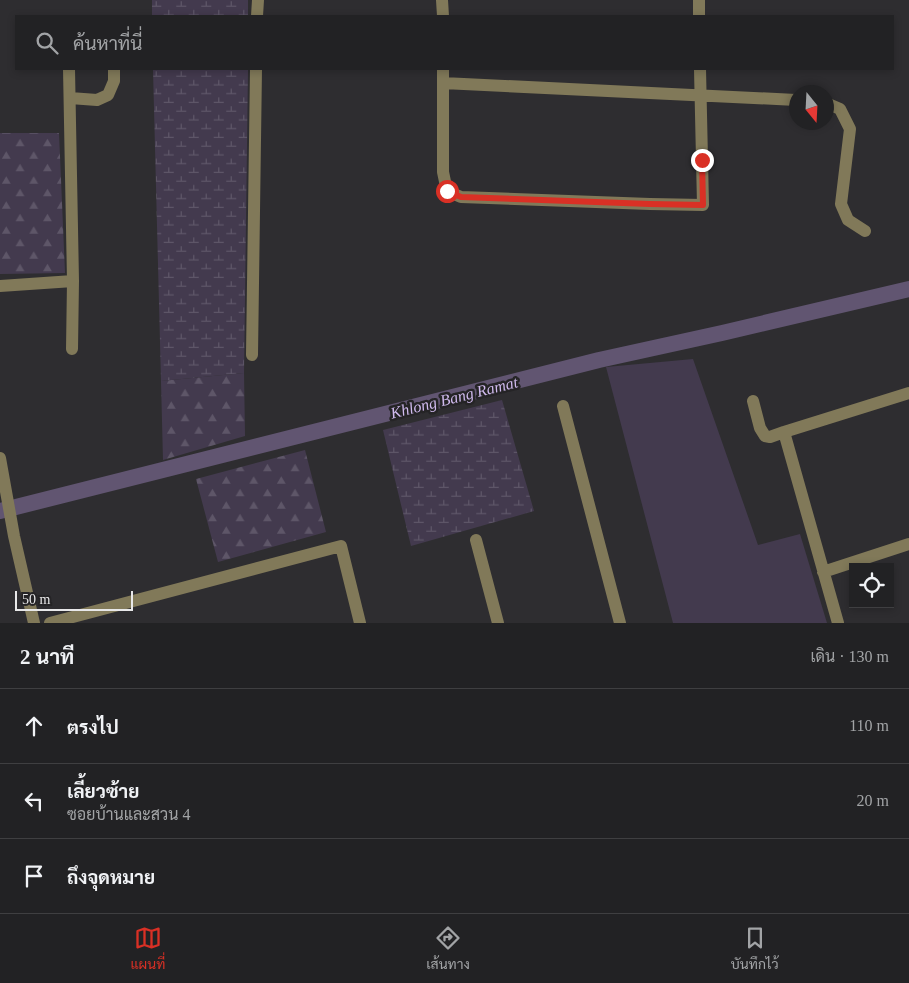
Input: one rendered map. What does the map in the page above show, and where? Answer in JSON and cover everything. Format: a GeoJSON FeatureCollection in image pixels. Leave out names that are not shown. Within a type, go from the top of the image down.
{"type":"FeatureCollection","features":[{"type":"Feature","properties":{"kind":"street"},"geometry":{"type":"LineString","coordinates":[[258,0],[258,15]]}},
{"type":"Feature","properties":{"kind":"street"},"geometry":{"type":"LineString","coordinates":[[442,0],[442,15]]}},
{"type":"Feature","properties":{"kind":"street"},"geometry":{"type":"LineString","coordinates":[[699,0],[699,15]]}},
{"type":"Feature","properties":{"kind":"street"},"geometry":{"type":"LineString","coordinates":[[69,70],[73,281],[72,350]]}},
{"type":"Feature","properties":{"kind":"street"},"geometry":{"type":"LineString","coordinates":[[70,98],[97,100],[108,96],[114,81],[114,70]]}},
{"type":"Feature","properties":{"kind":"street"},"geometry":{"type":"LineString","coordinates":[[252,355],[256,70]]}},
{"type":"Feature","properties":{"kind":"street"},"geometry":{"type":"LineString","coordinates":[[443,70],[443,172],[447,191],[461,197],[703,205],[700,70]]}},
{"type":"Feature","properties":{"kind":"street"},"geometry":{"type":"LineString","coordinates":[[443,83],[789,100]]}},
{"type":"Feature","properties":{"kind":"street"},"geometry":{"type":"LineString","coordinates":[[834,106],[840,109],[850,129],[841,204],[848,220],[865,231]]}},
{"type":"Feature","properties":{"kind":"street"},"geometry":{"type":"LineString","coordinates":[[0,286],[73,281]]}},
{"type":"Feature","properties":{"kind":"street"},"geometry":{"type":"LineString","coordinates":[[753,401],[760,428],[765,436],[770,437],[909,393]]}},
{"type":"Feature","properties":{"kind":"street"},"geometry":{"type":"LineString","coordinates":[[563,406],[620,623]]}},
{"type":"Feature","properties":{"kind":"street"},"geometry":{"type":"LineString","coordinates":[[784,432],[838,623]]}},
{"type":"Feature","properties":{"kind":"street"},"geometry":{"type":"LineString","coordinates":[[0,458],[14,536],[34,623]]}},
{"type":"Feature","properties":{"kind":"street"},"geometry":{"type":"LineString","coordinates":[[476,540],[498,623]]}},
{"type":"Feature","properties":{"kind":"street"},"geometry":{"type":"LineString","coordinates":[[823,572],[909,544]]}},
{"type":"Feature","properties":{"kind":"street"},"geometry":{"type":"LineString","coordinates":[[50,623],[341,546],[360,623]]}},
{"type":"Feature","properties":{"kind":"green space"},"geometry":{"type":"Polygon","coordinates":[[[152,0],[248,0],[248,15],[152,15],[152,0]]]}},
{"type":"Feature","properties":{"kind":"green space"},"geometry":{"type":"Polygon","coordinates":[[[153,70],[248,70],[244,373],[161,381],[153,70]]]}},
{"type":"Feature","properties":{"kind":"green space"},"geometry":{"type":"Polygon","coordinates":[[[0,133],[59,133],[65,273],[0,274],[0,133]]]}},
{"type":"Feature","properties":{"kind":"green space"},"geometry":{"type":"Polygon","coordinates":[[[693,359],[758,545],[800,534],[827,623],[673,623],[606,367],[693,359]]]}},
{"type":"Feature","properties":{"kind":"green space"},"geometry":{"type":"Polygon","coordinates":[[[244,373],[245,436],[163,460],[161,381],[244,373]]]}},
{"type":"Feature","properties":{"kind":"green space"},"geometry":{"type":"Polygon","coordinates":[[[502,400],[534,511],[411,546],[383,430],[502,400]]]}},
{"type":"Feature","properties":{"kind":"green space"},"geometry":{"type":"Polygon","coordinates":[[[305,450],[326,532],[218,562],[196,479],[305,450]]]}},
{"type":"Feature","properties":{"kind":"waterway","name":"Khlong Bang Ramat"},"geometry":{"type":"LineString","coordinates":[[0,511],[599,360],[909,289]]}},
{"type":"Feature","properties":{"kind":"route"},"geometry":{"type":"LineString","coordinates":[[447,191],[461,197],[703,205],[702,160]]}}]}
